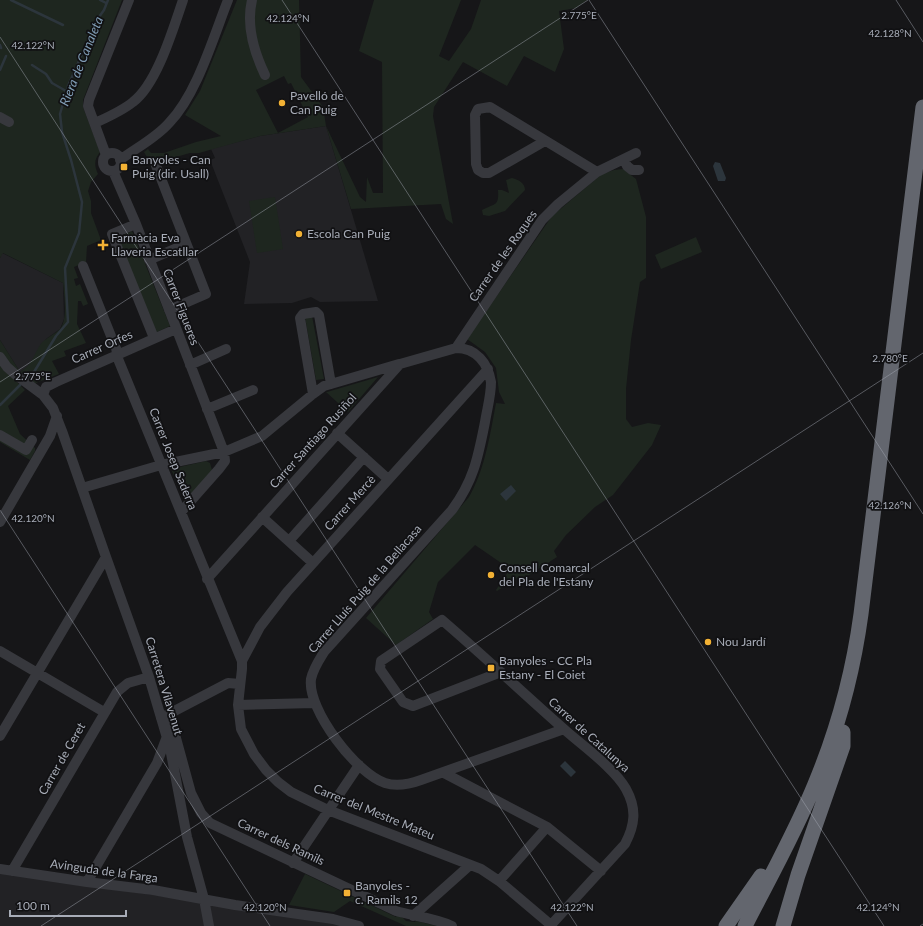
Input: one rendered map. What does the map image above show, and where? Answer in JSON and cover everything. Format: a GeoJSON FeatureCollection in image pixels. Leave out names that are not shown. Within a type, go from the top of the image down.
{"type":"FeatureCollection","features":[{"type":"Feature","properties":{"kind":"highway"},"geometry":{"type":"LineString","coordinates":[[754,926],[824,787],[840,730],[859,627],[923,107]]}},
{"type":"Feature","properties":{"kind":"highway"},"geometry":{"type":"LineString","coordinates":[[745,926],[806,806],[840,730],[855,692],[863,659],[923,178]]}},
{"type":"Feature","properties":{"kind":"highway"},"geometry":{"type":"LineString","coordinates":[[726,926],[755,885],[779,847],[811,780],[826,740],[840,730]]}},
{"type":"Feature","properties":{"kind":"highway"},"geometry":{"type":"LineString","coordinates":[[783,926],[798,875],[843,746],[840,730]]}},
{"type":"Feature","properties":{"kind":"street"},"geometry":{"type":"LineString","coordinates":[[129,0],[89,100],[88,106],[96,123],[106,155],[103,160],[103,166],[107,170],[113,171],[119,167],[120,160],[169,123],[186,101],[202,66],[228,0]]}},
{"type":"Feature","properties":{"kind":"street"},"geometry":{"type":"LineString","coordinates":[[96,123],[119,112],[134,101],[153,79],[183,0]]}},
{"type":"Feature","properties":{"kind":"street"},"geometry":{"type":"LineString","coordinates":[[252,0],[250,12],[252,35],[265,75]]}},
{"type":"Feature","properties":{"kind":"street"},"geometry":{"type":"LineString","coordinates":[[545,141],[489,173],[483,173],[478,170],[476,164],[475,114],[478,109],[490,107],[597,172]]}},
{"type":"Feature","properties":{"kind":"street","name":"Carrer de les Roques"},"geometry":{"type":"LineString","coordinates":[[456,348],[542,220],[558,204],[597,172],[636,153]]}},
{"type":"Feature","properties":{"kind":"street"},"geometry":{"type":"LineString","coordinates":[[106,155],[114,154],[120,160]]}},
{"type":"Feature","properties":{"kind":"street"},"geometry":{"type":"LineString","coordinates":[[624,159],[627,166],[632,170],[639,170]]}},
{"type":"Feature","properties":{"kind":"street"},"geometry":{"type":"LineString","coordinates":[[155,163],[206,294],[169,310]]}},
{"type":"Feature","properties":{"kind":"street","name":"Carrer Figueres"},"geometry":{"type":"LineString","coordinates":[[113,171],[136,224],[224,452]]}},
{"type":"Feature","properties":{"kind":"street"},"geometry":{"type":"LineString","coordinates":[[136,224],[112,234],[154,338]]}},
{"type":"Feature","properties":{"kind":"street"},"geometry":{"type":"LineString","coordinates":[[149,260],[186,244]]}},
{"type":"Feature","properties":{"kind":"street","name":"Carrer Josep Saderra"},"geometry":{"type":"LineString","coordinates":[[83,266],[117,351],[116,354],[161,466],[242,661]]}},
{"type":"Feature","properties":{"kind":"street"},"geometry":{"type":"LineString","coordinates":[[313,394],[300,318],[303,314],[316,312],[319,315],[331,384]]}},
{"type":"Feature","properties":{"kind":"street","name":"Carrer Orfes"},"geometry":{"type":"LineString","coordinates":[[43,395],[46,388],[56,382],[116,354],[176,329]]}},
{"type":"Feature","properties":{"kind":"street"},"geometry":{"type":"LineString","coordinates":[[82,488],[161,466],[224,452],[241,445],[262,436],[313,394],[323,387],[331,384],[456,348],[471,350],[478,356],[488,369]]}},
{"type":"Feature","properties":{"kind":"street"},"geometry":{"type":"LineString","coordinates":[[190,365],[226,349]]}},
{"type":"Feature","properties":{"kind":"street","name":"Carretera Vilavenut"},"geometry":{"type":"LineString","coordinates":[[0,357],[7,367],[16,375],[43,395],[57,416],[149,677],[166,739],[170,748],[187,837],[204,899],[209,926]]}},
{"type":"Feature","properties":{"kind":"street","name":"Carrer Santiago Rusiñol"},"geometry":{"type":"LineString","coordinates":[[207,579],[400,364]]}},
{"type":"Feature","properties":{"kind":"street","name":"Carrer Mercè"},"geometry":{"type":"LineString","coordinates":[[242,661],[260,627],[271,611],[488,369]]}},
{"type":"Feature","properties":{"kind":"street","name":"Carrer Lluís Puig de la Bellacasa"},"geometry":{"type":"LineString","coordinates":[[488,369],[491,388],[476,466],[466,489],[452,510],[324,652],[313,671],[311,680],[314,703],[326,726],[348,754],[359,765],[380,781],[396,785],[412,783],[444,773],[564,729]]}},
{"type":"Feature","properties":{"kind":"street"},"geometry":{"type":"LineString","coordinates":[[207,409],[253,390]]}},
{"type":"Feature","properties":{"kind":"street"},"geometry":{"type":"LineString","coordinates":[[0,522],[50,436],[57,416]]}},
{"type":"Feature","properties":{"kind":"street"},"geometry":{"type":"LineString","coordinates":[[337,433],[388,479]]}},
{"type":"Feature","properties":{"kind":"street"},"geometry":{"type":"LineString","coordinates":[[0,435],[26,450],[32,440]]}},
{"type":"Feature","properties":{"kind":"street"},"geometry":{"type":"LineString","coordinates":[[50,436],[58,435],[64,438]]}},
{"type":"Feature","properties":{"kind":"street"},"geometry":{"type":"LineString","coordinates":[[217,472],[227,463],[241,445]]}},
{"type":"Feature","properties":{"kind":"street"},"geometry":{"type":"LineString","coordinates":[[181,512],[225,461],[224,452]]}},
{"type":"Feature","properties":{"kind":"street"},"geometry":{"type":"LineString","coordinates":[[207,456],[217,472]]}},
{"type":"Feature","properties":{"kind":"street"},"geometry":{"type":"LineString","coordinates":[[289,541],[364,458]]}},
{"type":"Feature","properties":{"kind":"street"},"geometry":{"type":"LineString","coordinates":[[262,517],[313,563]]}},
{"type":"Feature","properties":{"kind":"street"},"geometry":{"type":"LineString","coordinates":[[0,736],[106,557]]}},
{"type":"Feature","properties":{"kind":"street","name":"Carrer de Catalunya"},"geometry":{"type":"LineString","coordinates":[[501,672],[413,706],[403,702],[380,669],[381,661],[442,620],[501,672],[564,729],[620,778],[632,801],[634,814],[631,833],[625,844],[551,925]]}},
{"type":"Feature","properties":{"kind":"street"},"geometry":{"type":"LineString","coordinates":[[0,651],[104,712]]}},
{"type":"Feature","properties":{"kind":"street","name":"Carrer del Mestre Mateu"},"geometry":{"type":"LineString","coordinates":[[242,661],[238,705],[241,729],[254,754],[266,770],[291,792],[328,810],[481,869],[499,881],[551,925]]}},
{"type":"Feature","properties":{"kind":"street","name":"Carrer de Ceret"},"geometry":{"type":"LineString","coordinates":[[12,871],[117,692],[121,687],[128,683],[149,677]]}},
{"type":"Feature","properties":{"kind":"street"},"geometry":{"type":"LineString","coordinates":[[161,718],[228,683],[240,684]]}},
{"type":"Feature","properties":{"kind":"street"},"geometry":{"type":"LineString","coordinates":[[238,705],[314,703]]}},
{"type":"Feature","properties":{"kind":"street","name":"Carrer dels Ramils"},"geometry":{"type":"LineString","coordinates":[[161,718],[173,727],[191,793],[201,813],[210,823],[396,910],[413,916],[437,920],[452,926]]}},
{"type":"Feature","properties":{"kind":"street"},"geometry":{"type":"LineString","coordinates":[[87,882],[157,763],[166,739]]}},
{"type":"Feature","properties":{"kind":"street"},"geometry":{"type":"LineString","coordinates":[[157,763],[164,761],[168,762],[174,768]]}},
{"type":"Feature","properties":{"kind":"street"},"geometry":{"type":"LineString","coordinates":[[293,863],[359,765]]}},
{"type":"Feature","properties":{"kind":"street"},"geometry":{"type":"LineString","coordinates":[[444,773],[547,827],[601,871]]}},
{"type":"Feature","properties":{"kind":"street"},"geometry":{"type":"LineString","coordinates":[[499,881],[547,827]]}},
{"type":"Feature","properties":{"kind":"street"},"geometry":{"type":"LineString","coordinates":[[413,916],[470,864]]}},
{"type":"Feature","properties":{"kind":"street","name":"Avinguda de la Farga"},"geometry":{"type":"LineString","coordinates":[[0,869],[152,890],[204,899]]}},
{"type":"Feature","properties":{"kind":"street"},"geometry":{"type":"LineString","coordinates":[[204,899],[333,919],[359,926]]}},
{"type":"Feature","properties":{"kind":"shaded area"},"geometry":{"type":"Polygon","coordinates":[[[0,0],[122,0],[83,100],[83,107],[100,152],[95,163],[98,174],[91,182],[88,191],[91,201],[91,213],[101,240],[87,246],[86,262],[74,267],[78,278],[74,279],[76,286],[80,284],[88,304],[83,306],[81,301],[78,301],[77,324],[86,343],[64,351],[66,356],[52,361],[59,374],[36,383],[15,380],[25,390],[8,406],[20,434],[35,448],[30,460],[0,442],[0,340],[20,372],[30,363],[40,345],[60,329],[64,319],[65,300],[63,283],[3,253],[0,258],[0,0]]]}},
{"type":"Feature","properties":{"kind":"shaded area"},"geometry":{"type":"Polygon","coordinates":[[[237,0],[299,0],[301,77],[323,107],[326,126],[260,136],[199,153],[190,153],[169,159],[149,161],[144,152],[148,149],[151,153],[164,153],[196,142],[221,136],[185,115],[200,91],[237,0]],[[284,76],[256,90],[278,133],[308,117],[291,83],[288,84],[284,76]]]}},
{"type":"Feature","properties":{"kind":"shaded area"},"geometry":{"type":"Polygon","coordinates":[[[374,0],[461,0],[439,56],[449,61],[471,29],[481,0],[587,0],[576,8],[559,11],[564,49],[555,72],[524,56],[507,86],[463,62],[434,107],[433,116],[453,224],[446,219],[441,204],[351,209],[326,126],[360,197],[366,202],[367,177],[373,193],[383,193],[382,62],[359,51],[374,0]]]}},
{"type":"Feature","properties":{"kind":"shaded area","name":"Escola Can Puig"},"geometry":{"type":"Polygon","coordinates":[[[326,126],[378,301],[320,302],[311,297],[292,303],[244,304],[250,262],[210,160],[215,158],[211,149],[260,136],[326,126]]]}},
{"type":"Feature","properties":{"kind":"shaded area"},"geometry":{"type":"Polygon","coordinates":[[[715,162],[720,163],[726,178],[725,181],[718,181],[713,166],[715,162]]]}},
{"type":"Feature","properties":{"kind":"shaded area"},"geometry":{"type":"Polygon","coordinates":[[[623,169],[636,179],[646,217],[646,278],[640,282],[631,340],[626,389],[626,419],[632,427],[648,423],[661,425],[652,445],[613,495],[595,507],[566,535],[554,551],[557,557],[523,579],[520,576],[497,591],[496,590],[510,569],[475,545],[438,582],[429,612],[433,619],[396,645],[366,618],[469,497],[475,486],[483,463],[496,403],[505,404],[499,392],[496,368],[485,352],[467,339],[552,216],[602,174],[623,169]]]}},
{"type":"Feature","properties":{"kind":"shaded area"},"geometry":{"type":"Polygon","coordinates":[[[512,178],[521,182],[524,185],[525,190],[505,211],[489,216],[483,215],[482,210],[497,202],[498,190],[509,193],[506,180],[512,178]]]}},
{"type":"Feature","properties":{"kind":"shaded area"},"geometry":{"type":"Polygon","coordinates":[[[275,197],[283,249],[257,253],[249,201],[275,197]]]}},
{"type":"Feature","properties":{"kind":"shaded area"},"geometry":{"type":"Polygon","coordinates":[[[132,231],[170,326],[155,333],[117,238],[132,231]]]}},
{"type":"Feature","properties":{"kind":"shaded area"},"geometry":{"type":"Polygon","coordinates":[[[696,237],[702,252],[661,269],[655,255],[696,237]]]}},
{"type":"Feature","properties":{"kind":"shaded area"},"geometry":{"type":"Polygon","coordinates":[[[2,253],[63,283],[64,319],[60,329],[46,339],[29,366],[20,372],[0,340],[0,258],[2,253]]]}},
{"type":"Feature","properties":{"kind":"shaded area"},"geometry":{"type":"Polygon","coordinates":[[[312,316],[324,379],[316,380],[305,317],[312,316]]]}},
{"type":"Feature","properties":{"kind":"shaded area"},"geometry":{"type":"Polygon","coordinates":[[[378,377],[348,412],[326,392],[327,392],[378,377]]]}},
{"type":"Feature","properties":{"kind":"shaded area"},"geometry":{"type":"Polygon","coordinates":[[[206,461],[210,463],[212,470],[185,502],[171,469],[206,461]]]}},
{"type":"Feature","properties":{"kind":"shaded area"},"geometry":{"type":"Polygon","coordinates":[[[511,485],[516,491],[506,501],[500,494],[511,485]]]}},
{"type":"Feature","properties":{"kind":"shaded area"},"geometry":{"type":"Polygon","coordinates":[[[565,761],[576,772],[571,777],[560,766],[565,761]]]}},
{"type":"Feature","properties":{"kind":"shaded area"},"geometry":{"type":"Polygon","coordinates":[[[0,872],[359,926],[0,926],[0,872]]]}},
{"type":"Feature","properties":{"kind":"shaded area"},"geometry":{"type":"Polygon","coordinates":[[[305,874],[396,917],[397,915],[406,921],[416,921],[437,926],[406,926],[350,901],[334,912],[289,905],[305,874]]]}},
{"type":"Feature","properties":{"kind":"waterway"},"geometry":{"type":"LineString","coordinates":[[11,0],[63,25]]}},
{"type":"Feature","properties":{"kind":"waterway"},"geometry":{"type":"LineString","coordinates":[[100,0],[106,3]]}},
{"type":"Feature","properties":{"kind":"waterway","name":"Riera de Canaleta"},"geometry":{"type":"LineString","coordinates":[[27,379],[34,372],[56,336],[68,322],[65,268],[79,233],[82,202],[62,132],[60,114],[68,86],[94,24],[104,10],[108,0]]}},
{"type":"Feature","properties":{"kind":"waterway"},"geometry":{"type":"LineString","coordinates":[[0,70],[6,56]]}},
{"type":"Feature","properties":{"kind":"waterway"},"geometry":{"type":"LineString","coordinates":[[32,65],[46,74],[52,83],[66,91]]}},
{"type":"Feature","properties":{"kind":"waterway","name":"Riera de Canaleta"},"geometry":{"type":"LineString","coordinates":[[0,405],[23,382]]}},
{"type":"Feature","properties":{"kind":"place","name":"Pavelló de Can Puig"},"geometry":{"type":"Point","coordinates":[282,103]}},
{"type":"Feature","properties":{"kind":"place","name":"Banyoles - Can Puig (dir. Usall)"},"geometry":{"type":"Point","coordinates":[124,167]}},
{"type":"Feature","properties":{"kind":"place","name":"Escola Can Puig"},"geometry":{"type":"Point","coordinates":[299,234]}},
{"type":"Feature","properties":{"kind":"place","name":"Farmàcia Eva Llaveria Escatllar"},"geometry":{"type":"Point","coordinates":[103,245]}},
{"type":"Feature","properties":{"kind":"place","name":"Consell Comarcal del Pla de l'Estany"},"geometry":{"type":"Point","coordinates":[491,575]}},
{"type":"Feature","properties":{"kind":"place","name":"Nou Jardí"},"geometry":{"type":"Point","coordinates":[708,642]}},
{"type":"Feature","properties":{"kind":"place","name":"Banyoles - CC Pla Estany - El Coiet"},"geometry":{"type":"Point","coordinates":[491,668]}},
{"type":"Feature","properties":{"kind":"place","name":"Banyoles - c. Ramils 12"},"geometry":{"type":"Point","coordinates":[347,893]}}]}
